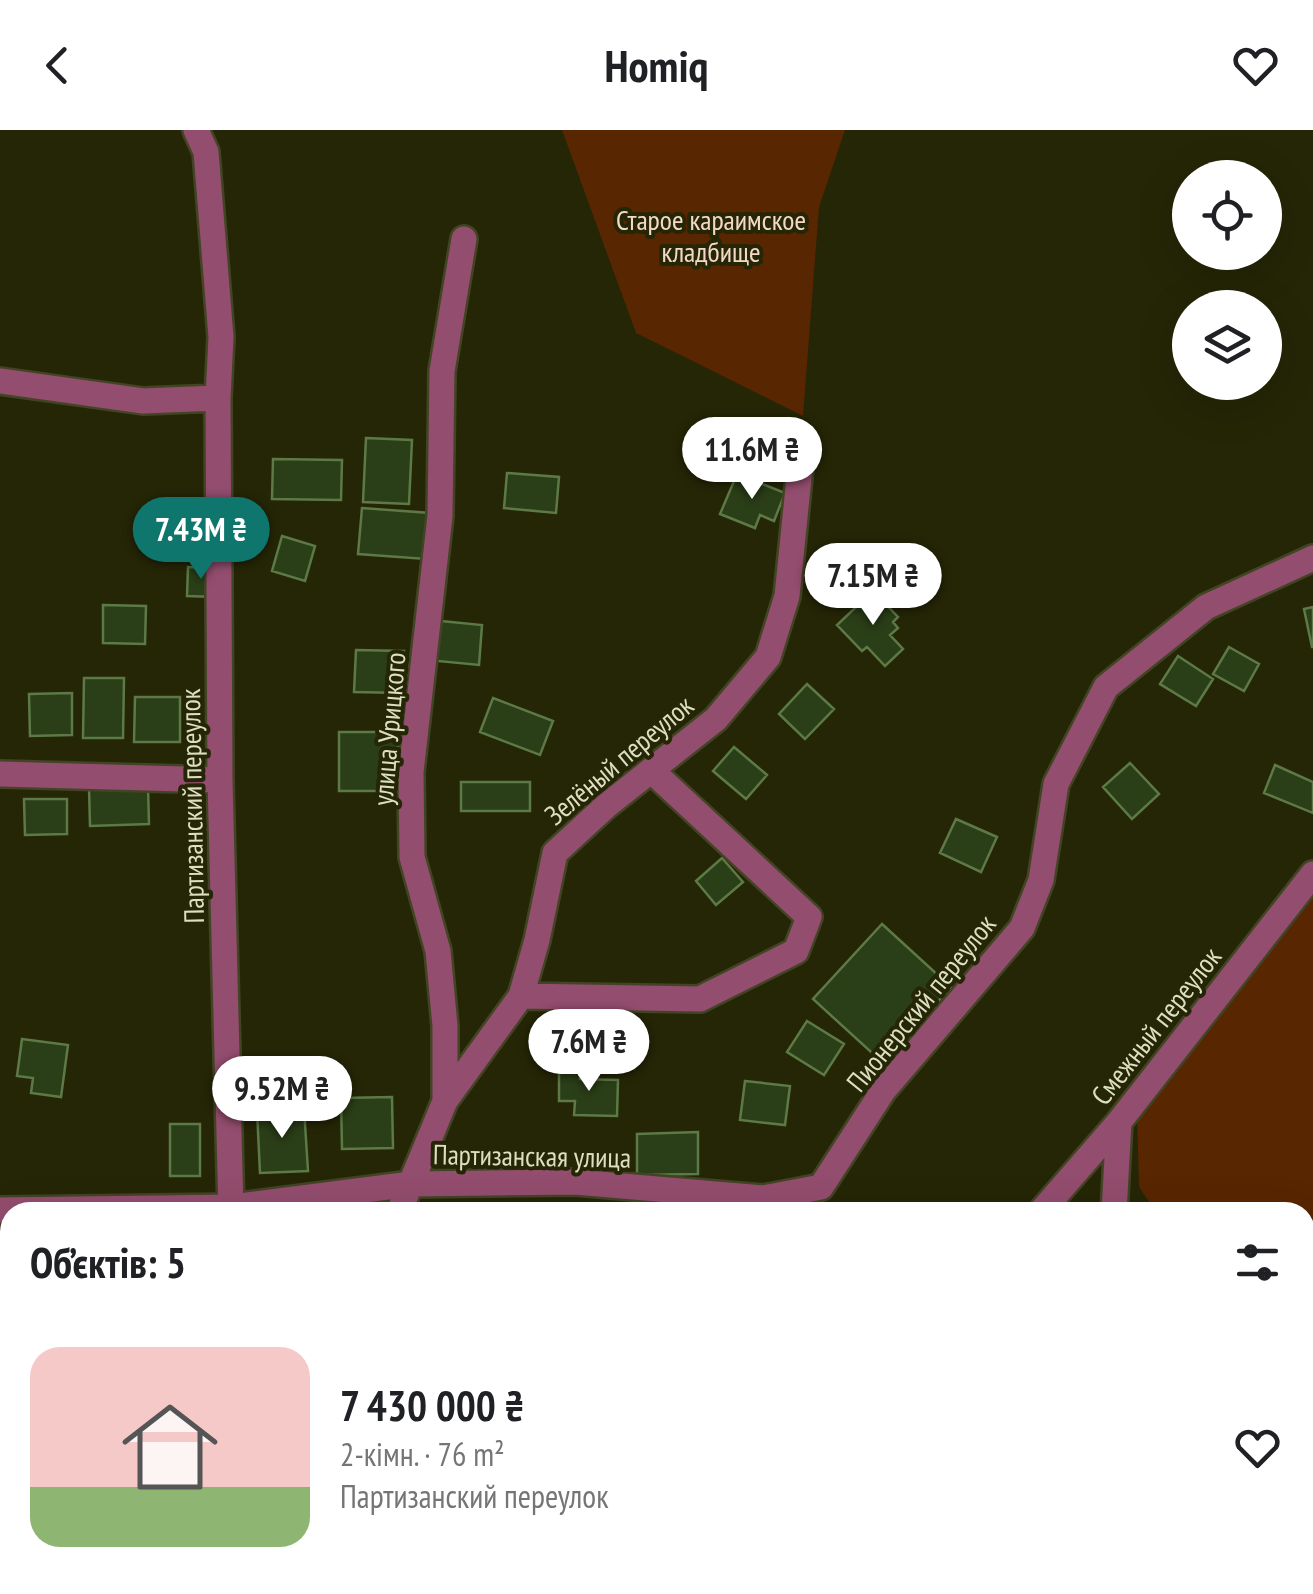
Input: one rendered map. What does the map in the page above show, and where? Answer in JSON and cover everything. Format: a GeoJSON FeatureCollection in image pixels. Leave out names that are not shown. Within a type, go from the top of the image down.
{"type":"FeatureCollection","features":[{"type":"Feature","properties":{"kind":"street","name":"Партизанский переулок"},"geometry":{"type":"LineString","coordinates":[[196,130],[206,152],[221,338],[220,780],[232,1202]]}},
{"type":"Feature","properties":{"kind":"street","name":"улица Урицкого"},"geometry":{"type":"LineString","coordinates":[[403,1202],[446,1101],[438,951],[412,856],[411,772],[440,516],[442,372],[464,239]]}},
{"type":"Feature","properties":{"kind":"street"},"geometry":{"type":"LineString","coordinates":[[0,381],[143,401],[218,398]]}},
{"type":"Feature","properties":{"kind":"street","name":"Зелёный переулок"},"geometry":{"type":"LineString","coordinates":[[446,1101],[521,996],[555,853],[606,806],[716,718],[768,658],[787,596],[800,458]]}},
{"type":"Feature","properties":{"kind":"street","name":"Пионерский переулок"},"geometry":{"type":"LineString","coordinates":[[763,1198],[821,1187],[883,1092],[1022,928],[1040,880],[1056,784],[1106,687],[1206,607],[1313,558]]}},
{"type":"Feature","properties":{"kind":"street"},"geometry":{"type":"LineString","coordinates":[[521,996],[700,999],[796,951],[809,917],[653,772]]}},
{"type":"Feature","properties":{"kind":"street"},"geometry":{"type":"LineString","coordinates":[[0,774],[220,780]]}},
{"type":"Feature","properties":{"kind":"street","name":"Смежный переулок"},"geometry":{"type":"LineString","coordinates":[[1051,1202],[1120,1122],[1313,874]]}},
{"type":"Feature","properties":{"kind":"street"},"geometry":{"type":"LineString","coordinates":[[1115,1202],[1120,1122]]}},
{"type":"Feature","properties":{"kind":"street","name":"Партизанская улица"},"geometry":{"type":"LineString","coordinates":[[287,1202],[410,1184],[574,1182],[763,1198]]}},
{"type":"Feature","properties":{"kind":"green space","name":"Старое караимское кладбище"},"geometry":{"type":"Polygon","coordinates":[[[562,130],[845,130],[819,207],[803,416],[636,333],[562,130]]]}},
{"type":"Feature","properties":{"kind":"green space"},"geometry":{"type":"Polygon","coordinates":[[[1313,891],[1313,1202],[1149,1202],[1139,1187],[1137,1113],[1313,891]]]}},
{"type":"Feature","properties":{"kind":"building"},"geometry":{"type":"Polygon","coordinates":[[[366,438],[412,440],[409,504],[363,502],[366,438]]]}},
{"type":"Feature","properties":{"kind":"building"},"geometry":{"type":"Polygon","coordinates":[[[273,459],[342,460],[341,500],[272,499],[273,459]]]}},
{"type":"Feature","properties":{"kind":"building"},"geometry":{"type":"Polygon","coordinates":[[[507,473],[559,477],[556,513],[504,508],[507,473]]]}},
{"type":"Feature","properties":{"kind":"building"},"geometry":{"type":"Polygon","coordinates":[[[737,474],[785,493],[774,521],[760,515],[755,528],[720,514],[737,474]]]}},
{"type":"Feature","properties":{"kind":"building"},"geometry":{"type":"Polygon","coordinates":[[[172,502],[207,503],[206,538],[170,537],[172,502]]]}},
{"type":"Feature","properties":{"kind":"building"},"geometry":{"type":"Polygon","coordinates":[[[362,508],[430,513],[426,559],[358,554],[362,508]]]}},
{"type":"Feature","properties":{"kind":"building"},"geometry":{"type":"Polygon","coordinates":[[[282,536],[315,546],[305,581],[272,571],[282,536]]]}},
{"type":"Feature","properties":{"kind":"building"},"geometry":{"type":"Polygon","coordinates":[[[188,567],[215,568],[214,597],[187,596],[188,567]]]}},
{"type":"Feature","properties":{"kind":"building"},"geometry":{"type":"Polygon","coordinates":[[[873,591],[898,617],[893,622],[898,628],[890,635],[903,649],[885,666],[867,647],[862,651],[837,625],[873,591]]]}},
{"type":"Feature","properties":{"kind":"building"},"geometry":{"type":"Polygon","coordinates":[[[103,605],[146,606],[145,644],[103,643],[103,605]]]}},
{"type":"Feature","properties":{"kind":"building"},"geometry":{"type":"Polygon","coordinates":[[[1313,607],[1313,647],[1312,647],[1304,609],[1313,607]]]}},
{"type":"Feature","properties":{"kind":"building"},"geometry":{"type":"Polygon","coordinates":[[[431,620],[482,625],[479,665],[427,660],[431,620]]]}},
{"type":"Feature","properties":{"kind":"building"},"geometry":{"type":"Polygon","coordinates":[[[1229,647],[1259,664],[1244,691],[1213,674],[1229,647]]]}},
{"type":"Feature","properties":{"kind":"building"},"geometry":{"type":"Polygon","coordinates":[[[356,650],[404,651],[403,693],[354,692],[356,650]]]}},
{"type":"Feature","properties":{"kind":"building"},"geometry":{"type":"Polygon","coordinates":[[[1178,656],[1213,679],[1196,706],[1160,684],[1178,656]]]}},
{"type":"Feature","properties":{"kind":"building"},"geometry":{"type":"Polygon","coordinates":[[[84,678],[124,678],[123,738],[83,738],[84,678]]]}},
{"type":"Feature","properties":{"kind":"building"},"geometry":{"type":"Polygon","coordinates":[[[807,684],[834,709],[805,739],[779,714],[807,684]]]}},
{"type":"Feature","properties":{"kind":"building"},"geometry":{"type":"Polygon","coordinates":[[[72,693],[72,735],[30,736],[29,694],[72,693]]]}},
{"type":"Feature","properties":{"kind":"building"},"geometry":{"type":"Polygon","coordinates":[[[135,697],[180,697],[180,742],[134,742],[135,697]]]}},
{"type":"Feature","properties":{"kind":"building"},"geometry":{"type":"Polygon","coordinates":[[[493,698],[553,721],[540,755],[480,732],[493,698]]]}},
{"type":"Feature","properties":{"kind":"building"},"geometry":{"type":"Polygon","coordinates":[[[339,732],[398,732],[398,791],[339,791],[339,732]]]}},
{"type":"Feature","properties":{"kind":"building"},"geometry":{"type":"Polygon","coordinates":[[[734,747],[767,775],[746,799],[713,771],[734,747]]]}},
{"type":"Feature","properties":{"kind":"building"},"geometry":{"type":"Polygon","coordinates":[[[1130,763],[1159,794],[1132,819],[1103,787],[1130,763]]]}},
{"type":"Feature","properties":{"kind":"building"},"geometry":{"type":"Polygon","coordinates":[[[1275,765],[1313,782],[1313,813],[1264,793],[1275,765]]]}},
{"type":"Feature","properties":{"kind":"building"},"geometry":{"type":"Polygon","coordinates":[[[461,782],[530,782],[530,811],[461,811],[461,782]]]}},
{"type":"Feature","properties":{"kind":"building"},"geometry":{"type":"Polygon","coordinates":[[[148,786],[149,824],[90,826],[89,788],[148,786]]]}},
{"type":"Feature","properties":{"kind":"building"},"geometry":{"type":"Polygon","coordinates":[[[24,799],[67,799],[67,834],[25,835],[24,799]]]}},
{"type":"Feature","properties":{"kind":"building"},"geometry":{"type":"Polygon","coordinates":[[[956,819],[997,837],[981,872],[940,853],[956,819]]]}},
{"type":"Feature","properties":{"kind":"building"},"geometry":{"type":"Polygon","coordinates":[[[722,858],[743,882],[716,905],[696,881],[722,858]]]}},
{"type":"Feature","properties":{"kind":"building"},"geometry":{"type":"Polygon","coordinates":[[[882,924],[951,987],[882,1062],[813,999],[882,924]]]}},
{"type":"Feature","properties":{"kind":"building"},"geometry":{"type":"Polygon","coordinates":[[[807,1021],[844,1044],[824,1075],[787,1052],[807,1021]]]}},
{"type":"Feature","properties":{"kind":"building"},"geometry":{"type":"Polygon","coordinates":[[[22,1039],[68,1045],[61,1097],[31,1093],[33,1078],[17,1076],[22,1039]]]}},
{"type":"Feature","properties":{"kind":"building"},"geometry":{"type":"Polygon","coordinates":[[[559,1070],[580,1070],[580,1079],[618,1080],[617,1116],[574,1115],[575,1101],[559,1101],[559,1070]]]}},
{"type":"Feature","properties":{"kind":"building"},"geometry":{"type":"Polygon","coordinates":[[[745,1081],[790,1086],[785,1125],[740,1120],[745,1081]]]}},
{"type":"Feature","properties":{"kind":"building"},"geometry":{"type":"Polygon","coordinates":[[[392,1097],[393,1148],[342,1149],[341,1098],[392,1097]]]}},
{"type":"Feature","properties":{"kind":"building"},"geometry":{"type":"Polygon","coordinates":[[[304,1108],[308,1171],[260,1173],[257,1111],[304,1108]]]}},
{"type":"Feature","properties":{"kind":"building"},"geometry":{"type":"Polygon","coordinates":[[[170,1124],[200,1124],[200,1176],[170,1176],[170,1124]]]}},
{"type":"Feature","properties":{"kind":"building"},"geometry":{"type":"Polygon","coordinates":[[[698,1132],[698,1174],[637,1175],[637,1134],[698,1132]]]}}]}
